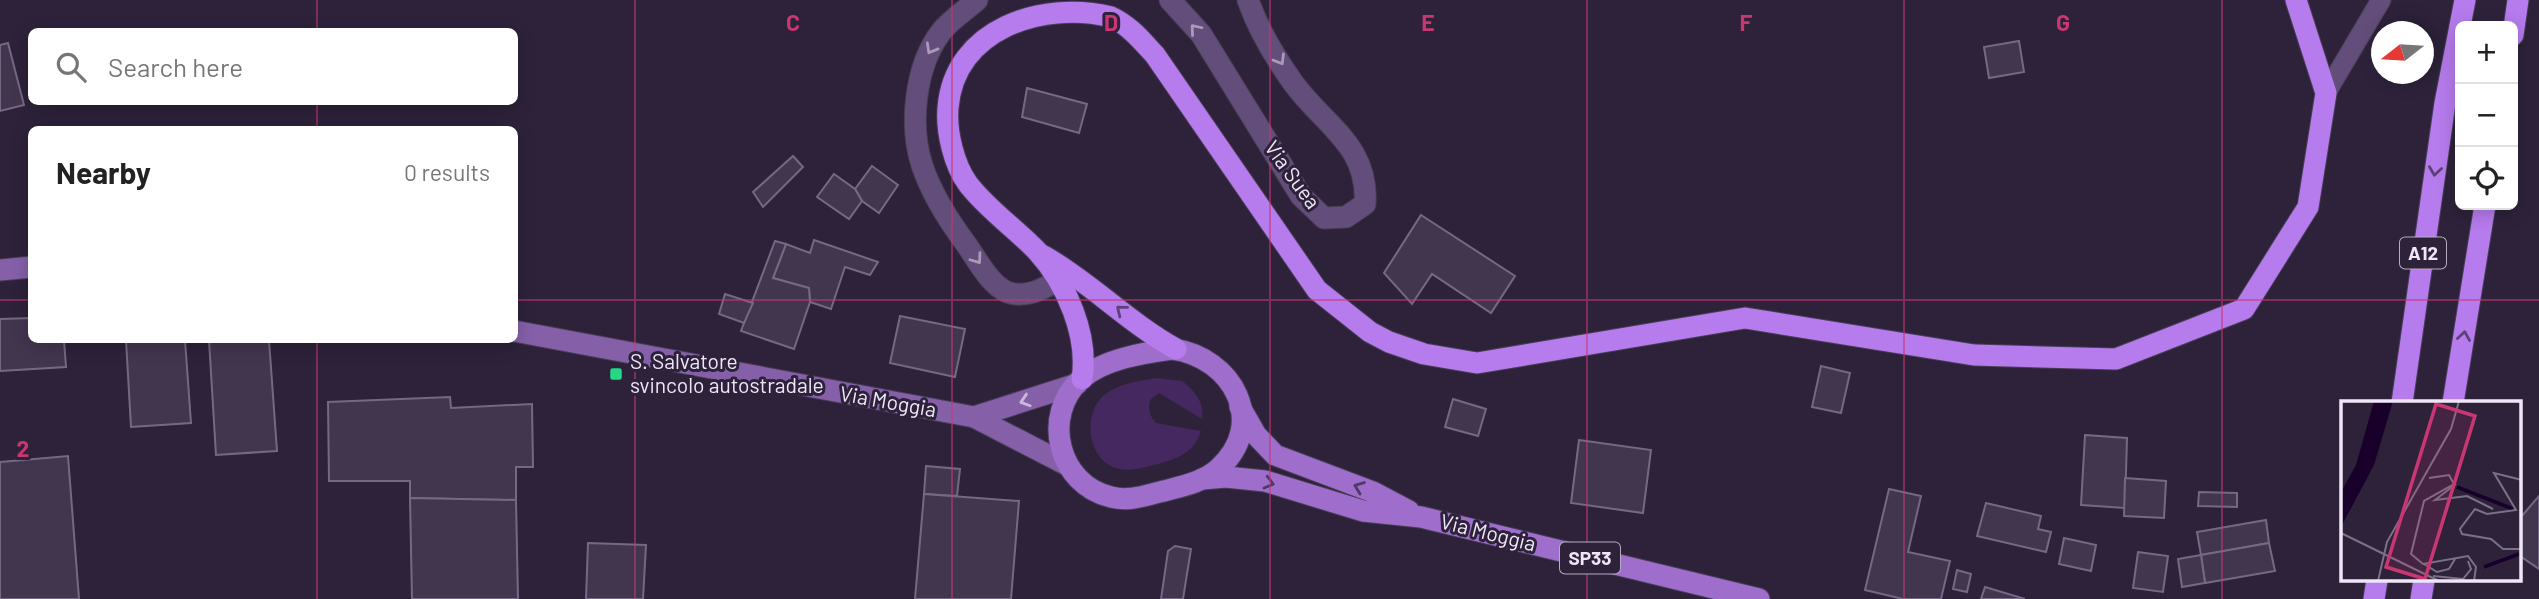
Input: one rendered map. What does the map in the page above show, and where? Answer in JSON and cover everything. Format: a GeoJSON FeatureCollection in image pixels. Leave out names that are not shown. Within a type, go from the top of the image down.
{"type":"FeatureCollection","features":[{"type":"Feature","properties":{"kind":"highway"},"geometry":{"type":"LineString","coordinates":[[1079,382],[1081,340],[1068,298],[1039,254],[968,184],[949,139],[947,109],[958,73],[980,37],[1017,15],[1066,5],[1112,18],[1132,32],[1155,55],[1317,290],[1343,313],[1389,342],[1424,354],[1477,363],[1745,318],[1974,355],[2116,359],[2244,309],[2308,207],[2326,93],[2296,0]]}},
{"type":"Feature","properties":{"kind":"highway"},"geometry":{"type":"LineString","coordinates":[[2451,73],[2454,0]]}},
{"type":"Feature","properties":{"kind":"highway","name":"A12"},"geometry":{"type":"LineString","coordinates":[[2402,401],[2445,103],[2465,0]]}},
{"type":"Feature","properties":{"kind":"highway"},"geometry":{"type":"LineString","coordinates":[[2515,21],[2518,0]]}},
{"type":"Feature","properties":{"kind":"highway","name":"A12"},"geometry":{"type":"LineString","coordinates":[[2453,401],[2484,210]]}},
{"type":"Feature","properties":{"kind":"highway"},"geometry":{"type":"LineString","coordinates":[[1039,254],[1070,271],[1154,337],[1176,349]]}},
{"type":"Feature","properties":{"kind":"main road"},"geometry":{"type":"LineString","coordinates":[[0,270],[28,267]]}},
{"type":"Feature","properties":{"kind":"main road","name":"Via Moggia"},"geometry":{"type":"LineString","coordinates":[[518,332],[974,418],[1068,465],[1090,488],[1121,499],[1132,499],[1202,480],[1249,478],[1363,511],[1421,517],[1759,599]]}},
{"type":"Feature","properties":{"kind":"main road","name":"Via Moggia"},"geometry":{"type":"LineString","coordinates":[[974,418],[1079,382],[1103,366],[1154,352],[1176,349],[1196,353],[1217,366],[1232,384],[1240,407],[1256,435],[1275,454],[1373,492],[1421,517]]}},
{"type":"Feature","properties":{"kind":"main road"},"geometry":{"type":"LineString","coordinates":[[1068,465],[1060,444],[1059,421],[1067,397],[1079,382]]}},
{"type":"Feature","properties":{"kind":"main road","name":"Via Moggia"},"geometry":{"type":"LineString","coordinates":[[1202,480],[1217,469],[1232,452],[1239,432],[1240,407]]}},
{"type":"Feature","properties":{"kind":"street"},"geometry":{"type":"LineString","coordinates":[[977,0],[942,31],[926,60],[917,100],[915,129],[921,164],[939,202],[994,283],[1009,293],[1035,293],[1058,281]]}},
{"type":"Feature","properties":{"kind":"street","name":"Via Suea"},"geometry":{"type":"LineString","coordinates":[[1170,0],[1201,34],[1301,196],[1324,218],[1346,217],[1365,204],[1366,182],[1351,147],[1295,85],[1255,19],[1248,0]]}},
{"type":"Feature","properties":{"kind":"lane"},"geometry":{"type":"LineString","coordinates":[[2326,93],[2381,0]]}},
{"type":"Feature","properties":{"kind":"shaded area"},"geometry":{"type":"Polygon","coordinates":[[[1157,378],[1182,381],[1198,397],[1202,419],[1159,393],[1150,400],[1149,407],[1156,423],[1201,431],[1195,444],[1186,452],[1162,463],[1130,470],[1109,465],[1095,449],[1092,439],[1090,428],[1095,407],[1101,398],[1113,389],[1157,378]]]}},
{"type":"Feature","properties":{"kind":"building"},"geometry":{"type":"Polygon","coordinates":[[[2019,41],[2024,72],[1989,78],[1984,47],[2019,41]]]}},
{"type":"Feature","properties":{"kind":"building"},"geometry":{"type":"Polygon","coordinates":[[[8,43],[24,105],[0,111],[0,45],[8,43]]]}},
{"type":"Feature","properties":{"kind":"building"},"geometry":{"type":"Polygon","coordinates":[[[1027,88],[1087,104],[1079,133],[1022,117],[1027,88]]]}},
{"type":"Feature","properties":{"kind":"building"},"geometry":{"type":"Polygon","coordinates":[[[793,156],[803,167],[763,207],[753,192],[793,156]]]}},
{"type":"Feature","properties":{"kind":"building"},"geometry":{"type":"Polygon","coordinates":[[[872,166],[898,185],[879,213],[862,201],[855,189],[872,166]]]}},
{"type":"Feature","properties":{"kind":"building"},"geometry":{"type":"Polygon","coordinates":[[[834,174],[855,189],[862,201],[849,219],[817,197],[834,174]]]}},
{"type":"Feature","properties":{"kind":"building"},"geometry":{"type":"Polygon","coordinates":[[[1421,215],[1515,276],[1491,313],[1432,274],[1412,304],[1384,273],[1421,215]]]}},
{"type":"Feature","properties":{"kind":"building"},"geometry":{"type":"Polygon","coordinates":[[[814,240],[878,262],[870,275],[845,267],[831,309],[810,302],[809,288],[773,278],[786,244],[810,253],[814,240]]]}},
{"type":"Feature","properties":{"kind":"building"},"geometry":{"type":"Polygon","coordinates":[[[775,241],[786,244],[773,278],[809,288],[810,302],[794,349],[741,331],[775,241]]]}},
{"type":"Feature","properties":{"kind":"building"},"geometry":{"type":"Polygon","coordinates":[[[725,294],[753,303],[744,323],[719,314],[725,294]]]}},
{"type":"Feature","properties":{"kind":"building"},"geometry":{"type":"Polygon","coordinates":[[[900,316],[965,329],[955,377],[890,363],[900,316]]]}},
{"type":"Feature","properties":{"kind":"building"},"geometry":{"type":"Polygon","coordinates":[[[28,318],[28,343],[64,343],[66,367],[0,371],[0,319],[28,318]]]}},
{"type":"Feature","properties":{"kind":"building"},"geometry":{"type":"Polygon","coordinates":[[[126,343],[185,343],[191,423],[131,427],[126,343]]]}},
{"type":"Feature","properties":{"kind":"building"},"geometry":{"type":"Polygon","coordinates":[[[209,343],[269,343],[277,451],[216,455],[209,343]]]}},
{"type":"Feature","properties":{"kind":"building"},"geometry":{"type":"Polygon","coordinates":[[[1821,366],[1850,373],[1841,413],[1812,407],[1821,366]]]}},
{"type":"Feature","properties":{"kind":"building"},"geometry":{"type":"Polygon","coordinates":[[[450,397],[451,408],[532,404],[533,467],[516,467],[516,500],[410,498],[410,481],[329,481],[328,402],[450,397]]]}},
{"type":"Feature","properties":{"kind":"building"},"geometry":{"type":"Polygon","coordinates":[[[1453,399],[1486,409],[1478,436],[1445,427],[1453,399]]]}},
{"type":"Feature","properties":{"kind":"building"},"geometry":{"type":"Polygon","coordinates":[[[2085,435],[2127,438],[2125,508],[2081,505],[2085,435]]]}},
{"type":"Feature","properties":{"kind":"building"},"geometry":{"type":"Polygon","coordinates":[[[1579,440],[1651,450],[1643,513],[1571,503],[1579,440]]]}},
{"type":"Feature","properties":{"kind":"building"},"geometry":{"type":"Polygon","coordinates":[[[68,456],[79,599],[0,599],[0,462],[68,456]]]}},
{"type":"Feature","properties":{"kind":"building"},"geometry":{"type":"Polygon","coordinates":[[[926,466],[960,469],[957,496],[924,494],[926,466]]]}},
{"type":"Feature","properties":{"kind":"building"},"geometry":{"type":"Polygon","coordinates":[[[2125,478],[2166,481],[2164,518],[2124,516],[2125,478]]]}},
{"type":"Feature","properties":{"kind":"building"},"geometry":{"type":"Polygon","coordinates":[[[1889,489],[1921,496],[1908,552],[1950,561],[1941,599],[1903,599],[1865,590],[1889,489]]]}},
{"type":"Feature","properties":{"kind":"building"},"geometry":{"type":"Polygon","coordinates":[[[2199,492],[2237,493],[2237,507],[2198,506],[2199,492]]]}},
{"type":"Feature","properties":{"kind":"building"},"geometry":{"type":"Polygon","coordinates":[[[924,494],[1019,501],[1011,599],[915,599],[924,494]]]}},
{"type":"Feature","properties":{"kind":"building"},"geometry":{"type":"Polygon","coordinates":[[[2539,496],[2539,569],[2522,557],[2522,516],[2539,496]]]}},
{"type":"Feature","properties":{"kind":"building"},"geometry":{"type":"Polygon","coordinates":[[[410,498],[516,500],[518,599],[412,599],[410,498]]]}},
{"type":"Feature","properties":{"kind":"building"},"geometry":{"type":"Polygon","coordinates":[[[1986,503],[2041,516],[2038,529],[2051,532],[2046,552],[1977,536],[1986,503]]]}},
{"type":"Feature","properties":{"kind":"building"},"geometry":{"type":"Polygon","coordinates":[[[2266,520],[2269,543],[2201,555],[2197,532],[2266,520]]]}},
{"type":"Feature","properties":{"kind":"building"},"geometry":{"type":"Polygon","coordinates":[[[2064,538],[2096,545],[2091,571],[2059,564],[2064,538]]]}},
{"type":"Feature","properties":{"kind":"building"},"geometry":{"type":"Polygon","coordinates":[[[588,543],[646,545],[643,599],[586,599],[588,543]]]}},
{"type":"Feature","properties":{"kind":"building"},"geometry":{"type":"Polygon","coordinates":[[[2269,543],[2275,571],[2205,583],[2201,555],[2269,543]]]}},
{"type":"Feature","properties":{"kind":"building"},"geometry":{"type":"Polygon","coordinates":[[[1175,546],[1191,549],[1183,599],[1161,599],[1168,551],[1175,546]]]}},
{"type":"Feature","properties":{"kind":"building"},"geometry":{"type":"Polygon","coordinates":[[[2138,552],[2168,556],[2163,592],[2133,588],[2138,552]]]}},
{"type":"Feature","properties":{"kind":"building"},"geometry":{"type":"Polygon","coordinates":[[[2201,555],[2205,583],[2182,587],[2178,559],[2201,555]]]}},
{"type":"Feature","properties":{"kind":"building"},"geometry":{"type":"Polygon","coordinates":[[[1957,570],[1971,574],[1967,592],[1953,589],[1957,570]]]}},
{"type":"Feature","properties":{"kind":"building"},"geometry":{"type":"Polygon","coordinates":[[[1985,587],[2025,599],[1981,599],[1985,587]]]}},
{"type":"Feature","properties":{"kind":"place","name":"S. Salvatore svincolo autostradale"},"geometry":{"type":"Point","coordinates":[616,374]}}]}
